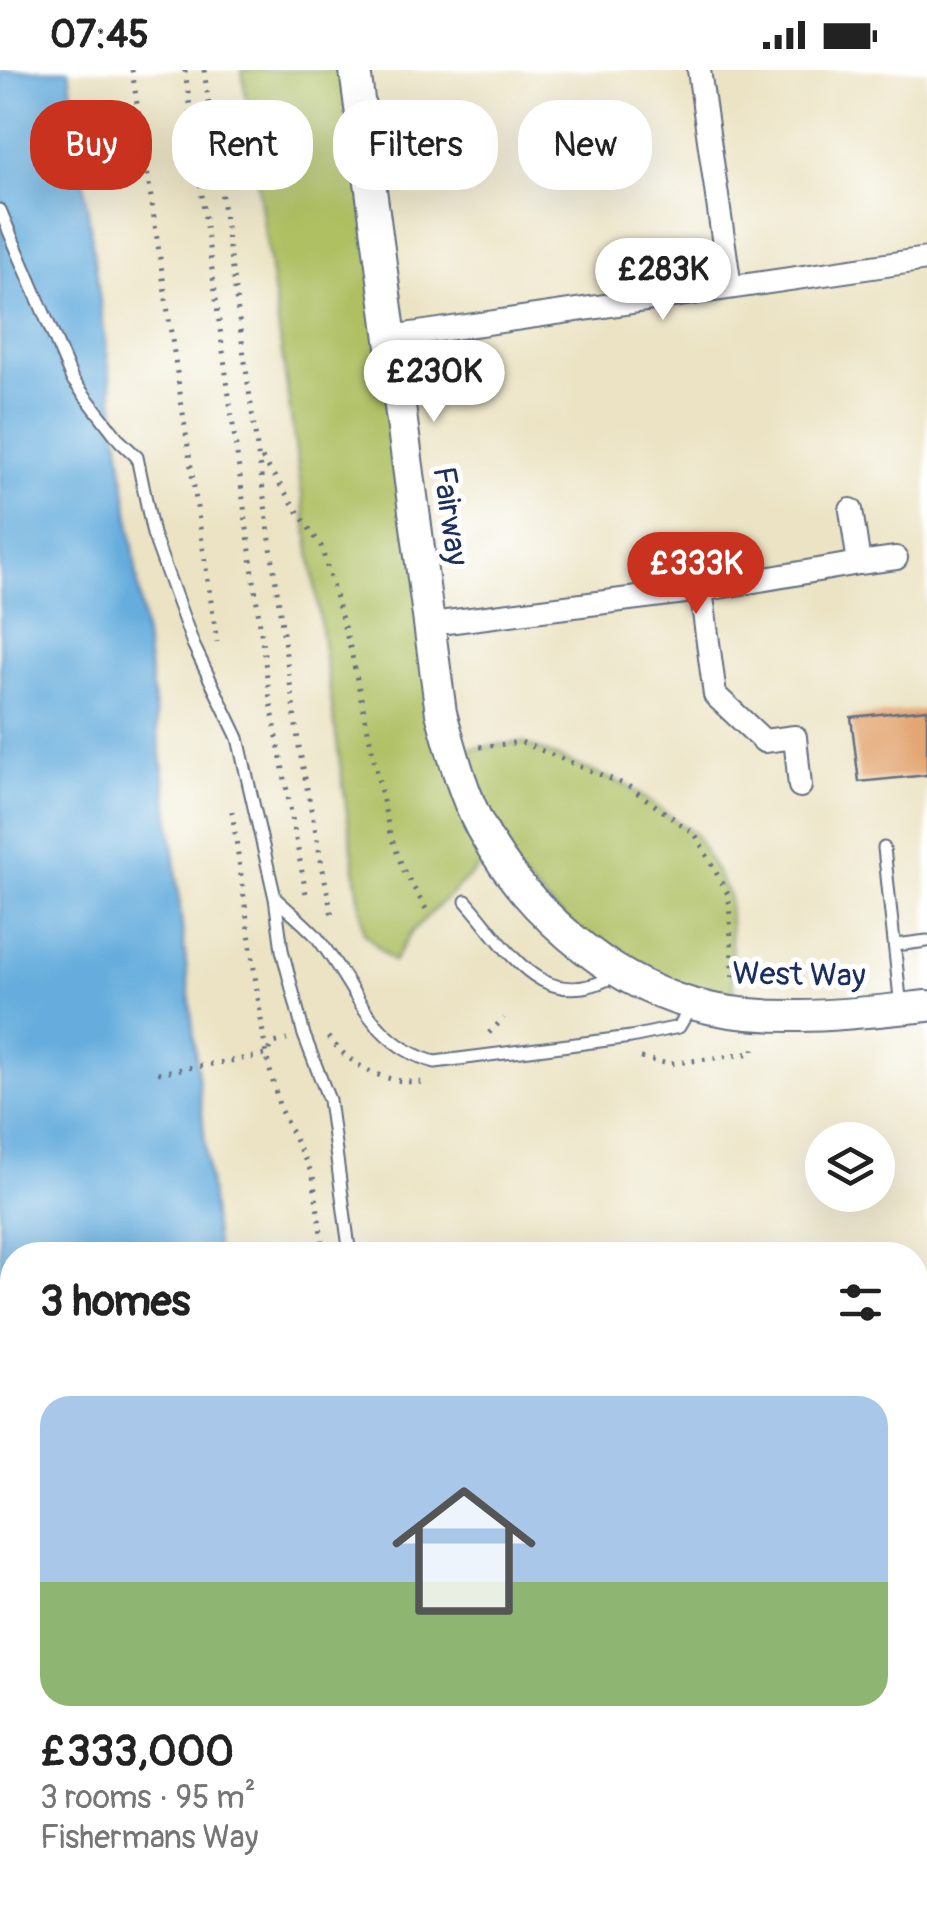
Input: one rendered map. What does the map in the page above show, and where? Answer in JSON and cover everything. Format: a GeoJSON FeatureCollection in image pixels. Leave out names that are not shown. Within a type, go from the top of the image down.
{"type":"FeatureCollection","features":[{"type":"Feature","properties":{"kind":"street","name":"Fairway"},"geometry":{"type":"LineString","coordinates":[[355,70],[441,713],[465,792]]}},
{"type":"Feature","properties":{"kind":"street"},"geometry":{"type":"LineString","coordinates":[[699,70],[730,287]]}},
{"type":"Feature","properties":{"kind":"street"},"geometry":{"type":"LineString","coordinates":[[391,337],[927,259]]}},
{"type":"Feature","properties":{"kind":"street"},"geometry":{"type":"LineString","coordinates":[[850,510],[859,563]]}},
{"type":"Feature","properties":{"kind":"street"},"geometry":{"type":"LineString","coordinates":[[430,624],[701,590],[896,558]]}},
{"type":"Feature","properties":{"kind":"street"},"geometry":{"type":"LineString","coordinates":[[701,590],[715,695],[764,741],[795,738],[800,786]]}},
{"type":"Feature","properties":{"kind":"street","name":"West Way"},"geometry":{"type":"LineString","coordinates":[[465,792],[480,825],[514,879],[544,912],[621,972],[692,1004],[734,1012],[818,1016],[914,1007]]}},
{"type":"Feature","properties":{"kind":"lane"},"geometry":{"type":"LineString","coordinates":[[0,210],[72,379],[137,457],[154,534],[173,589],[193,644],[238,738],[275,898],[282,950],[304,1035],[329,1100],[348,1242]]}},
{"type":"Feature","properties":{"kind":"lane"},"geometry":{"type":"LineString","coordinates":[[884,848],[896,945],[914,1007]]}},
{"type":"Feature","properties":{"kind":"lane"},"geometry":{"type":"LineString","coordinates":[[275,898],[315,936],[384,1034],[410,1056],[435,1062],[631,1037],[679,1027],[692,1004]]}},
{"type":"Feature","properties":{"kind":"lane"},"geometry":{"type":"LineString","coordinates":[[466,902],[538,981],[561,990],[599,984],[621,972]]}},
{"type":"Feature","properties":{"kind":"lane"},"geometry":{"type":"LineString","coordinates":[[896,945],[927,941]]}},
{"type":"Feature","properties":{"kind":"path"},"geometry":{"type":"LineString","coordinates":[[132,70],[217,642]]}},
{"type":"Feature","properties":{"kind":"path"},"geometry":{"type":"LineString","coordinates":[[185,70],[270,699],[315,936]]}},
{"type":"Feature","properties":{"kind":"path"},"geometry":{"type":"LineString","coordinates":[[204,70],[299,747],[334,926]]}},
{"type":"Feature","properties":{"kind":"path"},"geometry":{"type":"LineString","coordinates":[[260,454],[320,546],[351,651],[390,834],[404,871],[429,914]]}},
{"type":"Feature","properties":{"kind":"path"},"geometry":{"type":"LineString","coordinates":[[452,751],[522,742],[628,786],[695,834],[729,896],[734,1012]]}},
{"type":"Feature","properties":{"kind":"path"},"geometry":{"type":"LineString","coordinates":[[233,802],[232,818],[266,1056],[280,1109],[313,1176],[322,1242]]}},
{"type":"Feature","properties":{"kind":"green space"},"geometry":{"type":"Polygon","coordinates":[[[242,70],[355,70],[359,100],[333,100],[333,190],[372,190],[452,751],[521,742],[628,786],[695,834],[729,896],[734,1012],[621,972],[495,852],[413,930],[393,962],[364,933],[259,190],[313,190],[313,100],[246,100],[242,70]]]}},
{"type":"Feature","properties":{"kind":"water"},"geometry":{"type":"Polygon","coordinates":[[[0,70],[69,70],[73,100],[30,100],[30,190],[85,190],[175,860],[216,1242],[0,1242],[0,70]]]}},
{"type":"Feature","properties":{"kind":"building"},"geometry":{"type":"Polygon","coordinates":[[[927,709],[927,775],[859,782],[851,717],[927,709]]]}}]}
